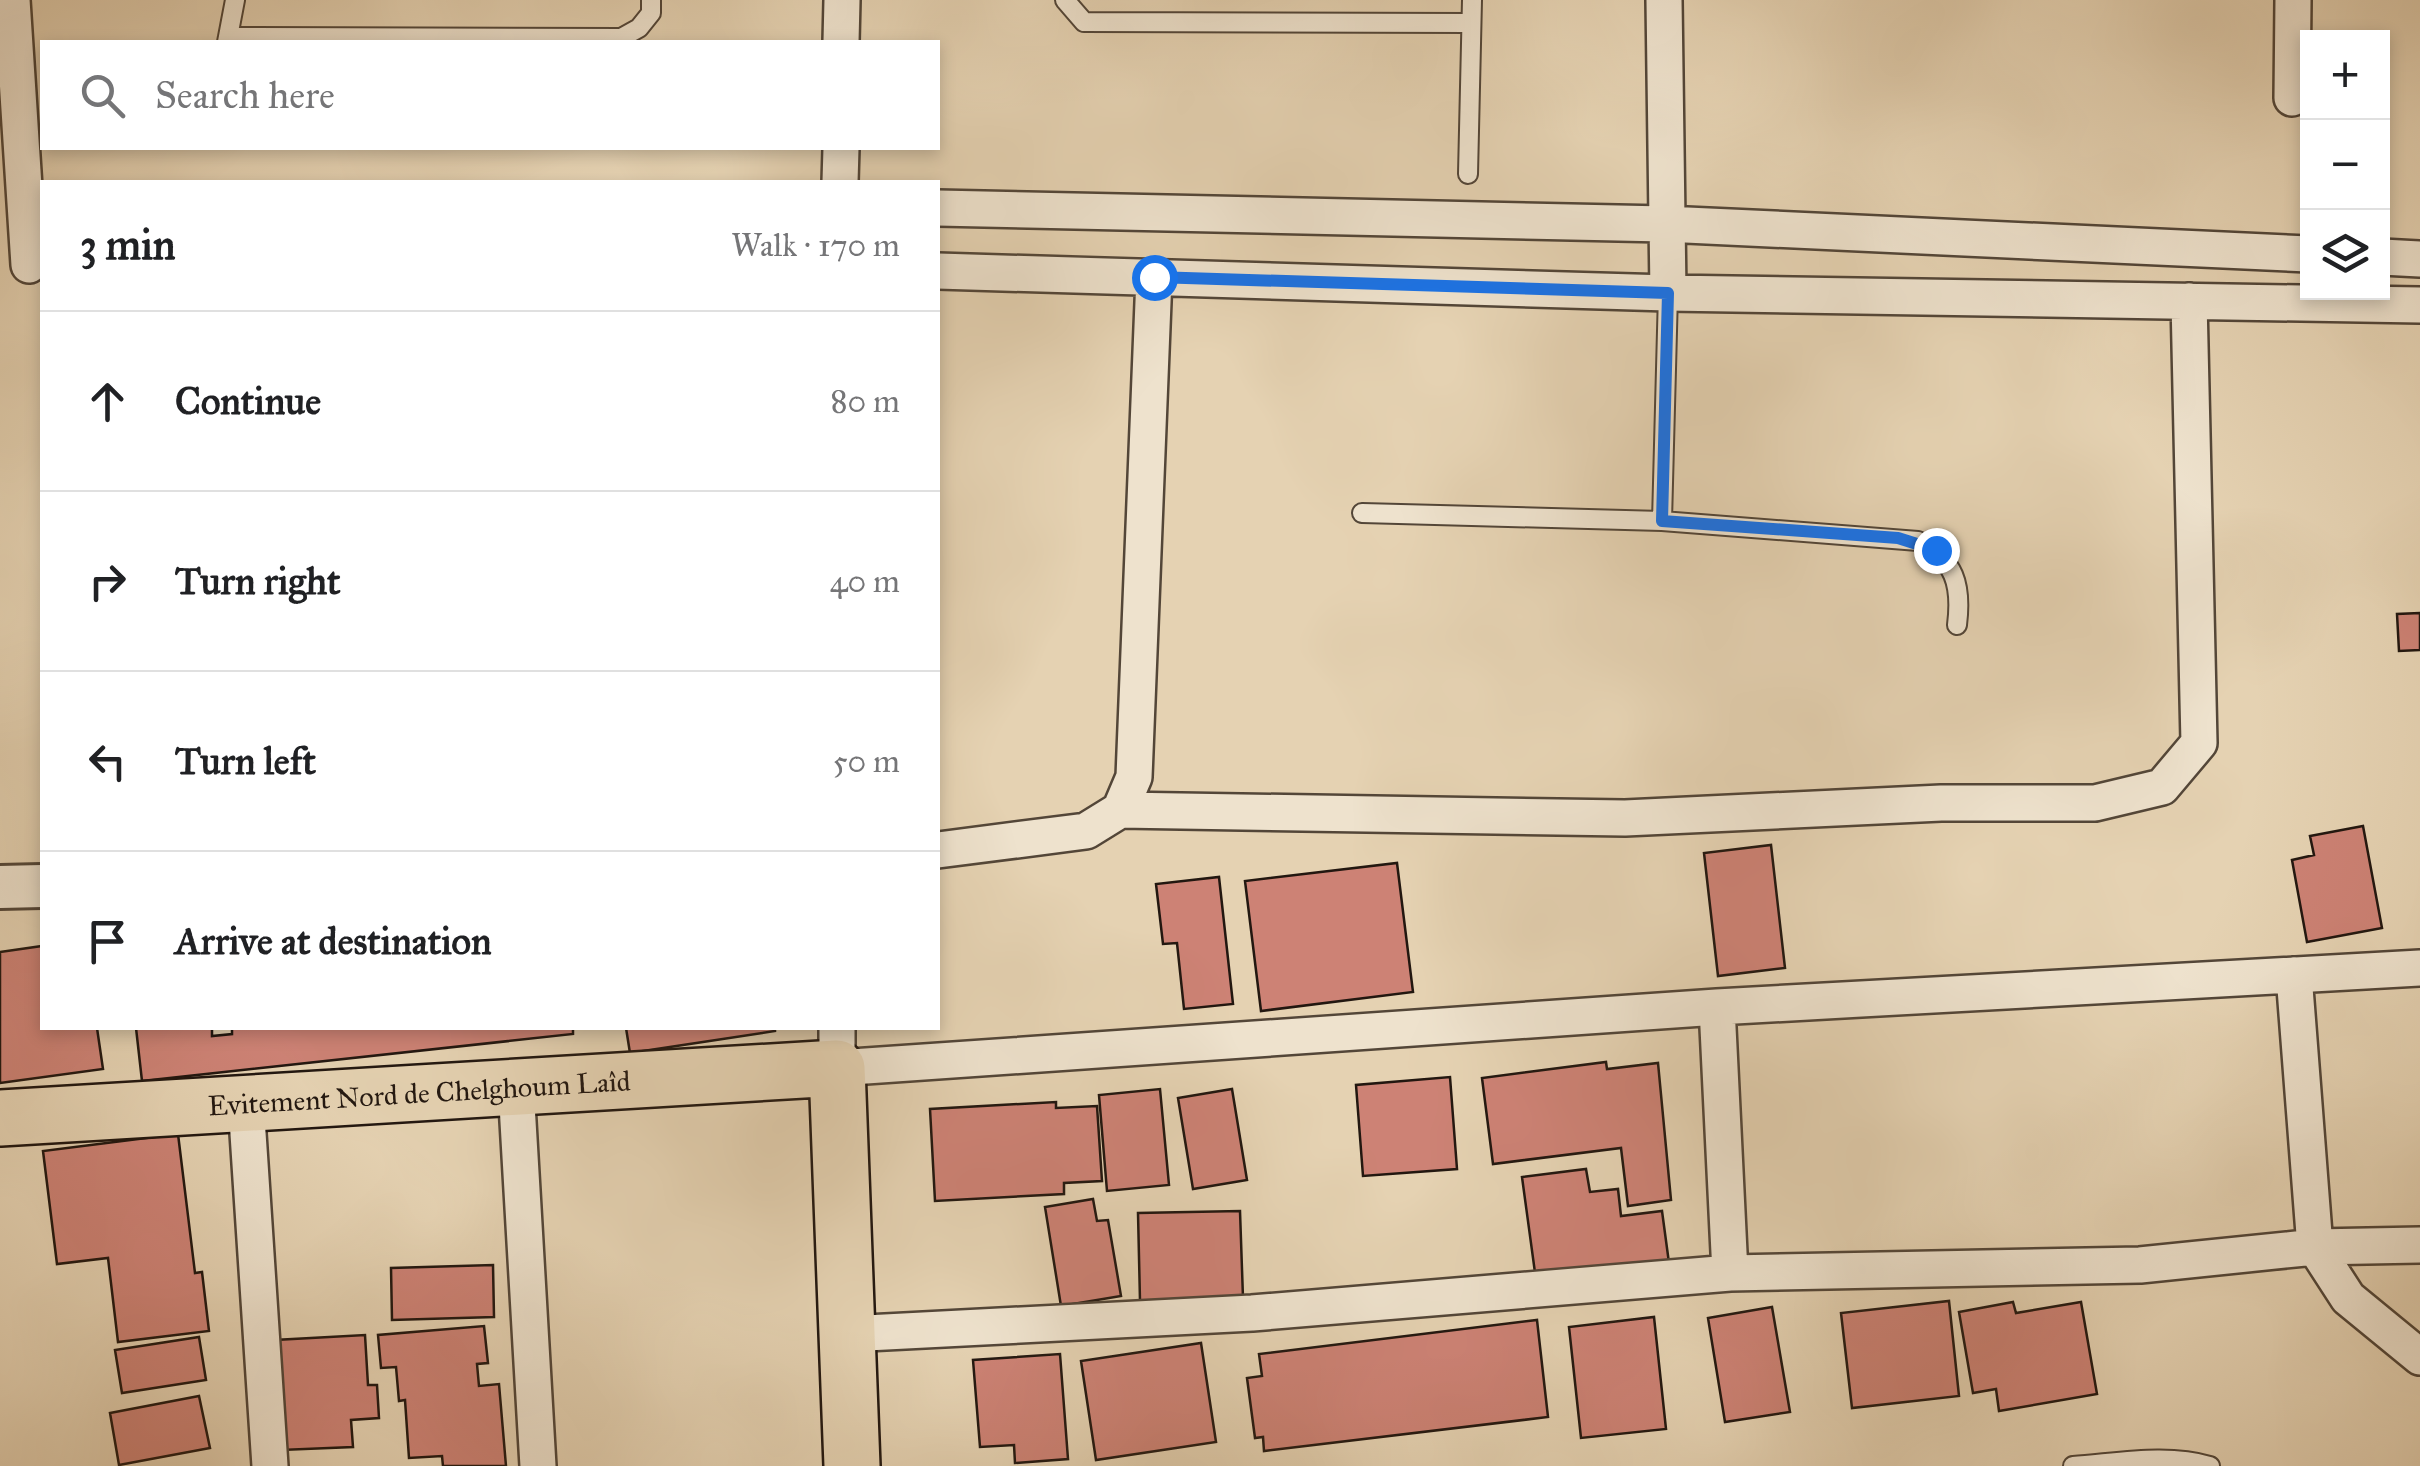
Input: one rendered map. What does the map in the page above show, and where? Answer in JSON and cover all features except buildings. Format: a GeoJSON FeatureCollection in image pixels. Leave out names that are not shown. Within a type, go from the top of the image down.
{"type":"FeatureCollection","features":[{"type":"Feature","properties":{"kind":"main road","name":"Evitement Nord de Chelghoum Laîd"},"geometry":{"type":"LineString","coordinates":[[0,1118],[516,1087],[837,1048]]}},
{"type":"Feature","properties":{"kind":"main road"},"geometry":{"type":"LineString","coordinates":[[837,1048],[852,1466]]}},
{"type":"Feature","properties":{"kind":"street"},"geometry":{"type":"LineString","coordinates":[[12,0],[24,265]]}},
{"type":"Feature","properties":{"kind":"street"},"geometry":{"type":"LineString","coordinates":[[842,0],[842,40]]}},
{"type":"Feature","properties":{"kind":"street"},"geometry":{"type":"LineString","coordinates":[[1664,0],[1668,293]]}},
{"type":"Feature","properties":{"kind":"street"},"geometry":{"type":"LineString","coordinates":[[2292,98],[2293,0]]}},
{"type":"Feature","properties":{"kind":"street"},"geometry":{"type":"LineString","coordinates":[[840,180],[841,150]]}},
{"type":"Feature","properties":{"kind":"street"},"geometry":{"type":"LineString","coordinates":[[940,208],[1665,224],[2300,254]]}},
{"type":"Feature","properties":{"kind":"street"},"geometry":{"type":"LineString","coordinates":[[2390,257],[2420,259]]}},
{"type":"Feature","properties":{"kind":"street"},"geometry":{"type":"LineString","coordinates":[[940,270],[1668,293],[2420,305]]}},
{"type":"Feature","properties":{"kind":"street"},"geometry":{"type":"LineString","coordinates":[[1120,810],[1134,777],[1154,277]]}},
{"type":"Feature","properties":{"kind":"street"},"geometry":{"type":"LineString","coordinates":[[940,850],[1086,831],[1120,810],[1625,818],[1941,803],[2094,803],[2162,788],[2200,743],[2189,301]]}},
{"type":"Feature","properties":{"kind":"street"},"geometry":{"type":"LineString","coordinates":[[0,887],[40,886]]}},
{"type":"Feature","properties":{"kind":"street"},"geometry":{"type":"LineString","coordinates":[[837,1048],[1717,1007],[2420,968]]}},
{"type":"Feature","properties":{"kind":"street"},"geometry":{"type":"LineString","coordinates":[[2294,975],[2315,1247],[2348,1298],[2420,1357]]}},
{"type":"Feature","properties":{"kind":"street"},"geometry":{"type":"LineString","coordinates":[[1717,1007],[1730,1273]]}},
{"type":"Feature","properties":{"kind":"street"},"geometry":{"type":"LineString","coordinates":[[516,1087],[538,1466]]}},
{"type":"Feature","properties":{"kind":"street"},"geometry":{"type":"LineString","coordinates":[[246,1103],[270,1466]]}},
{"type":"Feature","properties":{"kind":"street"},"geometry":{"type":"LineString","coordinates":[[847,1334],[1252,1313],[1730,1273],[2140,1266],[2315,1247],[2420,1245]]}},
{"type":"Feature","properties":{"kind":"lane"},"geometry":{"type":"LineString","coordinates":[[235,0],[228,40],[621,38],[639,28],[652,13],[651,0]]}},
{"type":"Feature","properties":{"kind":"lane"},"geometry":{"type":"LineString","coordinates":[[1065,0],[1084,22],[1471,23]]}},
{"type":"Feature","properties":{"kind":"lane"},"geometry":{"type":"LineString","coordinates":[[1468,174],[1472,0]]}},
{"type":"Feature","properties":{"kind":"lane"},"geometry":{"type":"LineString","coordinates":[[1662,521],[1668,293]]}},
{"type":"Feature","properties":{"kind":"lane"},"geometry":{"type":"LineString","coordinates":[[1362,513],[1662,521],[1918,541],[1936,550],[1950,566],[1958,584],[1957,624]]}},
{"type":"Feature","properties":{"kind":"lane"},"geometry":{"type":"LineString","coordinates":[[2073,1466],[2145,1460],[2192,1461],[2210,1466]]}},
{"type":"Feature","properties":{"kind":"route"},"geometry":{"type":"LineString","coordinates":[[1154,277],[1668,293],[1662,521],[1898,538],[1918,541],[1936,550]]}}]}
